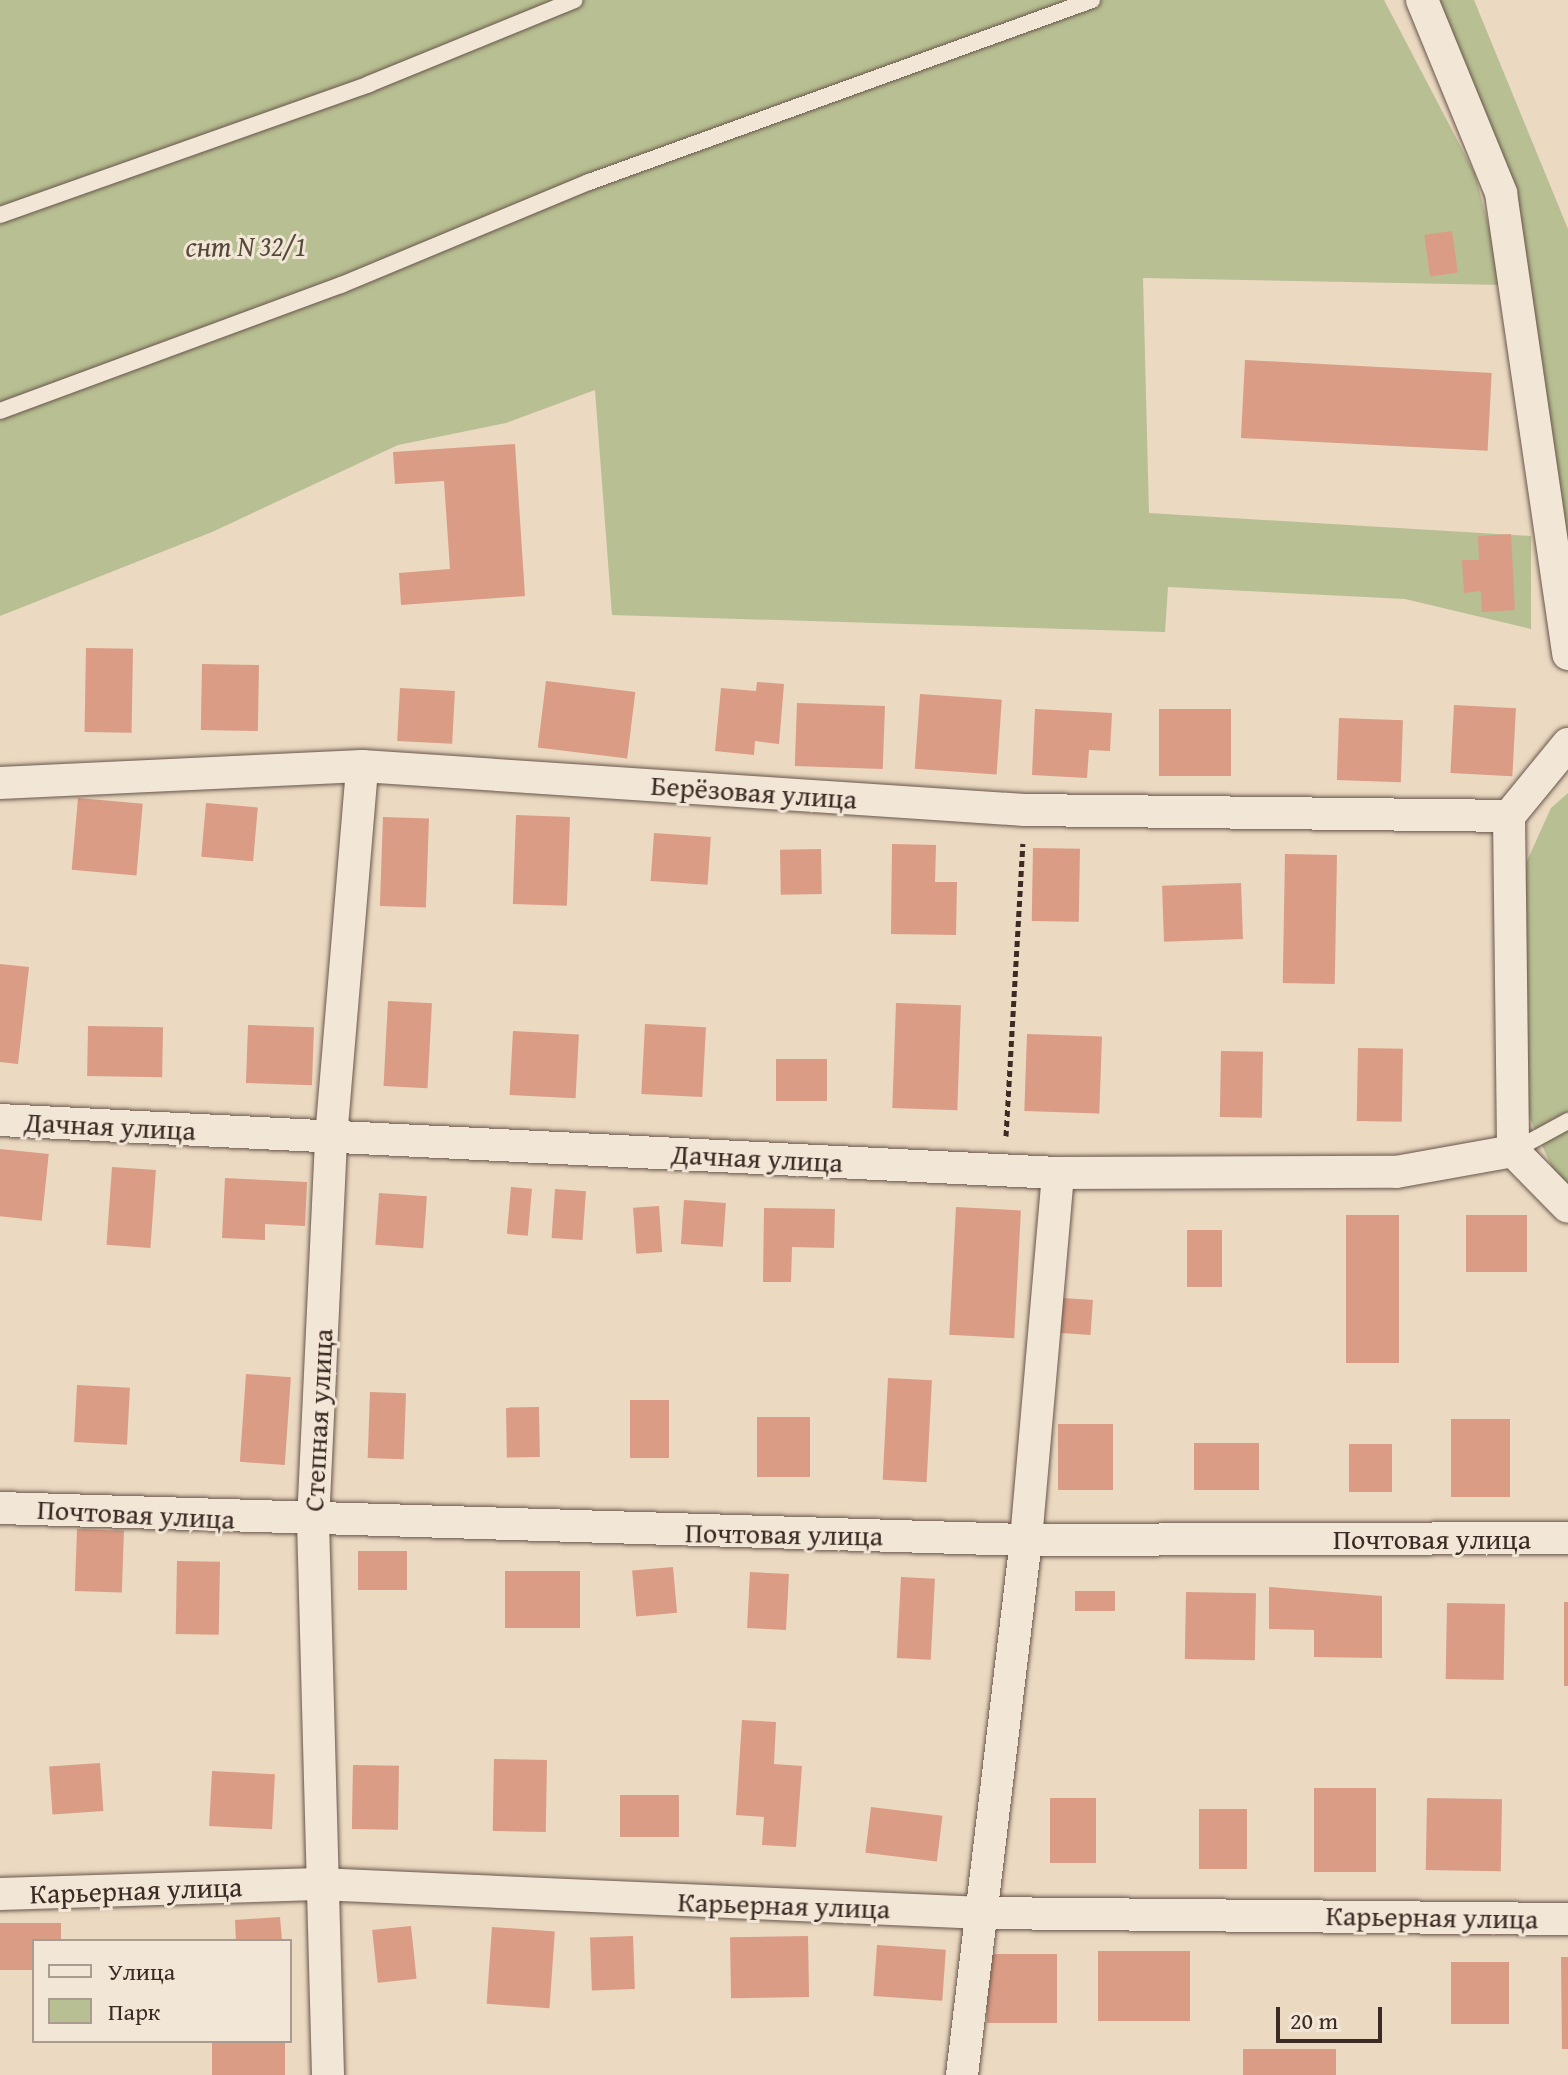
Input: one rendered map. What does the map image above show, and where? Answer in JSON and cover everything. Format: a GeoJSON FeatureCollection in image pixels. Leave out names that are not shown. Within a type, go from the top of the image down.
{"type":"FeatureCollection","features":[{"type":"Feature","properties":{"kind":"street"},"geometry":{"type":"LineString","coordinates":[[1422,0],[1501,193],[1568,654]]}},
{"type":"Feature","properties":{"kind":"street"},"geometry":{"type":"LineString","coordinates":[[1568,744],[1509,816],[1513,1151],[1568,1207]]}},
{"type":"Feature","properties":{"kind":"street","name":"Берёзовая улица"},"geometry":{"type":"LineString","coordinates":[[0,783],[362,766],[1025,810],[1509,816]]}},
{"type":"Feature","properties":{"kind":"street","name":"Степная улица"},"geometry":{"type":"LineString","coordinates":[[328,2075],[318,1884],[313,1522],[331,1138],[362,766]]}},
{"type":"Feature","properties":{"kind":"street","name":"Дачная улица"},"geometry":{"type":"LineString","coordinates":[[0,1120],[1058,1173],[1396,1172],[1513,1151]]}},
{"type":"Feature","properties":{"kind":"street"},"geometry":{"type":"LineString","coordinates":[[962,2075],[1026,1540],[1058,1173]]}},
{"type":"Feature","properties":{"kind":"street","name":"Почтовая улица"},"geometry":{"type":"LineString","coordinates":[[0,1508],[313,1522],[1026,1540],[1568,1538]]}},
{"type":"Feature","properties":{"kind":"street","name":"Карьерная улица"},"geometry":{"type":"LineString","coordinates":[[0,1894],[318,1884],[983,1913],[1568,1919]]}},
{"type":"Feature","properties":{"kind":"lane"},"geometry":{"type":"LineString","coordinates":[[0,215],[369,84],[575,0]]}},
{"type":"Feature","properties":{"kind":"lane"},"geometry":{"type":"LineString","coordinates":[[0,411],[341,285],[589,182],[1092,0]]}},
{"type":"Feature","properties":{"kind":"lane"},"geometry":{"type":"LineString","coordinates":[[1513,1151],[1568,1121]]}},
{"type":"Feature","properties":{"kind":"path"},"geometry":{"type":"LineString","coordinates":[[1004,1169],[1025,810]]}},
{"type":"Feature","properties":{"kind":"green space","name":"снт N 32/1"},"geometry":{"type":"Polygon","coordinates":[[[0,0],[1384,0],[1475,174],[1504,285],[1143,278],[1149,513],[1531,536],[1531,629],[1405,599],[1168,587],[1165,632],[612,615],[595,390],[506,423],[398,445],[212,532],[0,616],[0,0]]]}},
{"type":"Feature","properties":{"kind":"green space"},"geometry":{"type":"Polygon","coordinates":[[[1438,0],[1474,0],[1568,229],[1568,557],[1512,178],[1438,0]]]}},
{"type":"Feature","properties":{"kind":"green space"},"geometry":{"type":"Polygon","coordinates":[[[1568,793],[1568,1184],[1554,1172],[1524,1105],[1522,872],[1551,808],[1568,793]]]}},
{"type":"Feature","properties":{"kind":"building"},"geometry":{"type":"Polygon","coordinates":[[[1452,231],[1458,273],[1430,276],[1424,235],[1452,231]]]}},
{"type":"Feature","properties":{"kind":"building"},"geometry":{"type":"Polygon","coordinates":[[[1245,360],[1492,373],[1488,451],[1241,438],[1245,360]]]}},
{"type":"Feature","properties":{"kind":"building"},"geometry":{"type":"Polygon","coordinates":[[[515,444],[525,596],[401,605],[399,573],[450,569],[444,481],[395,484],[393,452],[515,444]]]}},
{"type":"Feature","properties":{"kind":"building"},"geometry":{"type":"Polygon","coordinates":[[[1511,534],[1515,610],[1482,612],[1481,591],[1464,593],[1462,560],[1479,560],[1478,536],[1511,534]]]}},
{"type":"Feature","properties":{"kind":"building"},"geometry":{"type":"Polygon","coordinates":[[[86,648],[133,649],[132,733],[85,732],[86,648]]]}},
{"type":"Feature","properties":{"kind":"building"},"geometry":{"type":"Polygon","coordinates":[[[202,664],[259,665],[258,731],[201,730],[202,664]]]}},
{"type":"Feature","properties":{"kind":"building"},"geometry":{"type":"Polygon","coordinates":[[[546,681],[635,692],[627,758],[538,748],[546,681]]]}},
{"type":"Feature","properties":{"kind":"building"},"geometry":{"type":"Polygon","coordinates":[[[757,682],[784,684],[779,744],[755,741],[754,755],[715,751],[721,688],[756,691],[757,682]]]}},
{"type":"Feature","properties":{"kind":"building"},"geometry":{"type":"Polygon","coordinates":[[[400,688],[455,691],[452,744],[397,741],[400,688]]]}},
{"type":"Feature","properties":{"kind":"building"},"geometry":{"type":"Polygon","coordinates":[[[920,694],[1002,700],[997,775],[915,769],[920,694]]]}},
{"type":"Feature","properties":{"kind":"building"},"geometry":{"type":"Polygon","coordinates":[[[797,703],[885,706],[883,769],[795,766],[797,703]]]}},
{"type":"Feature","properties":{"kind":"building"},"geometry":{"type":"Polygon","coordinates":[[[1454,705],[1516,708],[1512,776],[1450,773],[1454,705]]]}},
{"type":"Feature","properties":{"kind":"building"},"geometry":{"type":"Polygon","coordinates":[[[1035,709],[1112,713],[1110,751],[1089,750],[1087,778],[1032,775],[1035,709]]]}},
{"type":"Feature","properties":{"kind":"building"},"geometry":{"type":"Polygon","coordinates":[[[1159,709],[1231,709],[1231,776],[1159,776],[1159,709]]]}},
{"type":"Feature","properties":{"kind":"building"},"geometry":{"type":"Polygon","coordinates":[[[1339,718],[1403,720],[1401,782],[1337,780],[1339,718]]]}},
{"type":"Feature","properties":{"kind":"building"},"geometry":{"type":"Polygon","coordinates":[[[78,798],[143,804],[136,875],[72,870],[78,798]]]}},
{"type":"Feature","properties":{"kind":"building"},"geometry":{"type":"Polygon","coordinates":[[[206,803],[258,808],[253,861],[201,857],[206,803]]]}},
{"type":"Feature","properties":{"kind":"building"},"geometry":{"type":"Polygon","coordinates":[[[516,815],[570,817],[567,906],[513,904],[516,815]]]}},
{"type":"Feature","properties":{"kind":"building"},"geometry":{"type":"Polygon","coordinates":[[[383,817],[429,819],[426,908],[380,906],[383,817]]]}},
{"type":"Feature","properties":{"kind":"building"},"geometry":{"type":"Polygon","coordinates":[[[654,833],[711,837],[708,885],[651,881],[654,833]]]}},
{"type":"Feature","properties":{"kind":"building"},"geometry":{"type":"Polygon","coordinates":[[[892,844],[936,845],[935,882],[957,882],[956,935],[891,934],[892,844]]]}},
{"type":"Feature","properties":{"kind":"building"},"geometry":{"type":"Polygon","coordinates":[[[1033,848],[1080,849],[1079,922],[1032,921],[1033,848]]]}},
{"type":"Feature","properties":{"kind":"building"},"geometry":{"type":"Polygon","coordinates":[[[821,849],[822,894],[781,895],[780,850],[821,849]]]}},
{"type":"Feature","properties":{"kind":"building"},"geometry":{"type":"Polygon","coordinates":[[[1285,854],[1337,855],[1335,984],[1283,983],[1285,854]]]}},
{"type":"Feature","properties":{"kind":"building"},"geometry":{"type":"Polygon","coordinates":[[[1241,883],[1243,939],[1164,942],[1162,886],[1241,883]]]}},
{"type":"Feature","properties":{"kind":"building"},"geometry":{"type":"Polygon","coordinates":[[[0,964],[29,967],[18,1064],[0,1062],[0,964]]]}},
{"type":"Feature","properties":{"kind":"building"},"geometry":{"type":"Polygon","coordinates":[[[388,1001],[432,1003],[427,1088],[384,1086],[388,1001]]]}},
{"type":"Feature","properties":{"kind":"building"},"geometry":{"type":"Polygon","coordinates":[[[896,1003],[961,1005],[957,1110],[892,1108],[896,1003]]]}},
{"type":"Feature","properties":{"kind":"building"},"geometry":{"type":"Polygon","coordinates":[[[645,1024],[706,1027],[702,1097],[641,1094],[645,1024]]]}},
{"type":"Feature","properties":{"kind":"building"},"geometry":{"type":"Polygon","coordinates":[[[248,1025],[314,1027],[312,1085],[246,1083],[248,1025]]]}},
{"type":"Feature","properties":{"kind":"building"},"geometry":{"type":"Polygon","coordinates":[[[88,1026],[163,1027],[162,1077],[87,1076],[88,1026]]]}},
{"type":"Feature","properties":{"kind":"building"},"geometry":{"type":"Polygon","coordinates":[[[513,1031],[579,1034],[576,1098],[510,1095],[513,1031]]]}},
{"type":"Feature","properties":{"kind":"building"},"geometry":{"type":"Polygon","coordinates":[[[1027,1034],[1102,1037],[1099,1114],[1024,1111],[1027,1034]]]}},
{"type":"Feature","properties":{"kind":"building"},"geometry":{"type":"Polygon","coordinates":[[[1358,1048],[1403,1049],[1402,1122],[1357,1121],[1358,1048]]]}},
{"type":"Feature","properties":{"kind":"building"},"geometry":{"type":"Polygon","coordinates":[[[1221,1051],[1263,1052],[1262,1118],[1220,1117],[1221,1051]]]}},
{"type":"Feature","properties":{"kind":"building"},"geometry":{"type":"Polygon","coordinates":[[[776,1059],[827,1059],[827,1101],[776,1101],[776,1059]]]}},
{"type":"Feature","properties":{"kind":"building"},"geometry":{"type":"Polygon","coordinates":[[[0,1149],[49,1154],[42,1221],[0,1216],[0,1149]]]}},
{"type":"Feature","properties":{"kind":"building"},"geometry":{"type":"Polygon","coordinates":[[[112,1167],[156,1170],[150,1248],[107,1245],[112,1167]]]}},
{"type":"Feature","properties":{"kind":"building"},"geometry":{"type":"Polygon","coordinates":[[[225,1178],[307,1182],[305,1226],[265,1224],[265,1240],[222,1238],[225,1178]]]}},
{"type":"Feature","properties":{"kind":"building"},"geometry":{"type":"Polygon","coordinates":[[[511,1187],[532,1189],[528,1236],[507,1234],[511,1187]]]}},
{"type":"Feature","properties":{"kind":"building"},"geometry":{"type":"Polygon","coordinates":[[[555,1189],[586,1191],[583,1240],[552,1238],[555,1189]]]}},
{"type":"Feature","properties":{"kind":"building"},"geometry":{"type":"Polygon","coordinates":[[[379,1193],[427,1196],[423,1248],[375,1245],[379,1193]]]}},
{"type":"Feature","properties":{"kind":"building"},"geometry":{"type":"Polygon","coordinates":[[[684,1200],[726,1203],[723,1247],[681,1244],[684,1200]]]}},
{"type":"Feature","properties":{"kind":"building"},"geometry":{"type":"Polygon","coordinates":[[[659,1206],[662,1252],[636,1254],[633,1208],[659,1206]]]}},
{"type":"Feature","properties":{"kind":"building"},"geometry":{"type":"Polygon","coordinates":[[[956,1207],[1021,1210],[1014,1338],[949,1335],[956,1207]]]}},
{"type":"Feature","properties":{"kind":"building"},"geometry":{"type":"Polygon","coordinates":[[[764,1208],[835,1209],[834,1248],[792,1247],[791,1282],[763,1282],[764,1208]]]}},
{"type":"Feature","properties":{"kind":"building"},"geometry":{"type":"Polygon","coordinates":[[[1346,1215],[1399,1215],[1399,1363],[1346,1363],[1346,1215]]]}},
{"type":"Feature","properties":{"kind":"building"},"geometry":{"type":"Polygon","coordinates":[[[1466,1215],[1527,1215],[1527,1272],[1466,1272],[1466,1215]]]}},
{"type":"Feature","properties":{"kind":"building"},"geometry":{"type":"Polygon","coordinates":[[[1187,1230],[1222,1230],[1222,1287],[1187,1287],[1187,1230]]]}},
{"type":"Feature","properties":{"kind":"building"},"geometry":{"type":"Polygon","coordinates":[[[1063,1298],[1093,1300],[1090,1335],[1061,1333],[1063,1298]]]}},
{"type":"Feature","properties":{"kind":"building"},"geometry":{"type":"Polygon","coordinates":[[[246,1374],[291,1377],[285,1465],[240,1462],[246,1374]]]}},
{"type":"Feature","properties":{"kind":"building"},"geometry":{"type":"Polygon","coordinates":[[[888,1378],[932,1380],[927,1482],[883,1480],[888,1378]]]}},
{"type":"Feature","properties":{"kind":"building"},"geometry":{"type":"Polygon","coordinates":[[[77,1385],[130,1388],[127,1445],[74,1442],[77,1385]]]}},
{"type":"Feature","properties":{"kind":"building"},"geometry":{"type":"Polygon","coordinates":[[[370,1392],[406,1393],[404,1459],[368,1458],[370,1392]]]}},
{"type":"Feature","properties":{"kind":"building"},"geometry":{"type":"Polygon","coordinates":[[[630,1400],[669,1400],[669,1458],[630,1458],[630,1400]]]}},
{"type":"Feature","properties":{"kind":"building"},"geometry":{"type":"Polygon","coordinates":[[[539,1407],[540,1457],[507,1458],[506,1408],[539,1407]]]}},
{"type":"Feature","properties":{"kind":"building"},"geometry":{"type":"Polygon","coordinates":[[[757,1417],[810,1417],[810,1477],[757,1477],[757,1417]]]}},
{"type":"Feature","properties":{"kind":"building"},"geometry":{"type":"Polygon","coordinates":[[[1451,1419],[1510,1419],[1510,1497],[1451,1497],[1451,1419]]]}},
{"type":"Feature","properties":{"kind":"building"},"geometry":{"type":"Polygon","coordinates":[[[1058,1424],[1113,1424],[1113,1490],[1058,1490],[1058,1424]]]}},
{"type":"Feature","properties":{"kind":"building"},"geometry":{"type":"Polygon","coordinates":[[[1194,1443],[1259,1443],[1259,1490],[1194,1490],[1194,1443]]]}},
{"type":"Feature","properties":{"kind":"building"},"geometry":{"type":"Polygon","coordinates":[[[1349,1444],[1392,1444],[1392,1492],[1349,1492],[1349,1444]]]}},
{"type":"Feature","properties":{"kind":"building"},"geometry":{"type":"Polygon","coordinates":[[[77,1529],[124,1531],[122,1593],[75,1591],[77,1529]]]}},
{"type":"Feature","properties":{"kind":"building"},"geometry":{"type":"Polygon","coordinates":[[[358,1551],[407,1551],[407,1590],[358,1590],[358,1551]]]}},
{"type":"Feature","properties":{"kind":"building"},"geometry":{"type":"Polygon","coordinates":[[[177,1561],[220,1562],[219,1635],[176,1634],[177,1561]]]}},
{"type":"Feature","properties":{"kind":"building"},"geometry":{"type":"Polygon","coordinates":[[[673,1567],[677,1613],[636,1616],[632,1571],[673,1567]]]}},
{"type":"Feature","properties":{"kind":"building"},"geometry":{"type":"Polygon","coordinates":[[[505,1571],[580,1571],[580,1628],[505,1628],[505,1571]]]}},
{"type":"Feature","properties":{"kind":"building"},"geometry":{"type":"Polygon","coordinates":[[[750,1572],[789,1574],[786,1630],[747,1628],[750,1572]]]}},
{"type":"Feature","properties":{"kind":"building"},"geometry":{"type":"Polygon","coordinates":[[[901,1577],[935,1579],[931,1660],[897,1658],[901,1577]]]}},
{"type":"Feature","properties":{"kind":"building"},"geometry":{"type":"Polygon","coordinates":[[[1269,1587],[1382,1596],[1382,1658],[1314,1657],[1314,1630],[1269,1629],[1269,1587]]]}},
{"type":"Feature","properties":{"kind":"building"},"geometry":{"type":"Polygon","coordinates":[[[1075,1591],[1115,1591],[1115,1611],[1075,1611],[1075,1591]]]}},
{"type":"Feature","properties":{"kind":"building"},"geometry":{"type":"Polygon","coordinates":[[[1186,1592],[1256,1593],[1255,1660],[1185,1659],[1186,1592]]]}},
{"type":"Feature","properties":{"kind":"building"},"geometry":{"type":"Polygon","coordinates":[[[1564,1602],[1568,1602],[1568,1686],[1564,1686],[1564,1602]]]}},
{"type":"Feature","properties":{"kind":"building"},"geometry":{"type":"Polygon","coordinates":[[[1447,1603],[1505,1604],[1504,1680],[1446,1679],[1447,1603]]]}},
{"type":"Feature","properties":{"kind":"building"},"geometry":{"type":"Polygon","coordinates":[[[742,1720],[776,1722],[774,1764],[802,1766],[796,1847],[762,1845],[764,1817],[736,1815],[742,1720]]]}},
{"type":"Feature","properties":{"kind":"building"},"geometry":{"type":"Polygon","coordinates":[[[494,1759],[547,1760],[546,1832],[493,1831],[494,1759]]]}},
{"type":"Feature","properties":{"kind":"building"},"geometry":{"type":"Polygon","coordinates":[[[100,1763],[103,1811],[52,1814],[49,1767],[100,1763]]]}},
{"type":"Feature","properties":{"kind":"building"},"geometry":{"type":"Polygon","coordinates":[[[353,1765],[399,1766],[398,1830],[352,1829],[353,1765]]]}},
{"type":"Feature","properties":{"kind":"building"},"geometry":{"type":"Polygon","coordinates":[[[212,1771],[275,1774],[272,1829],[209,1826],[212,1771]]]}},
{"type":"Feature","properties":{"kind":"building"},"geometry":{"type":"Polygon","coordinates":[[[1314,1788],[1376,1788],[1376,1872],[1314,1872],[1314,1788]]]}},
{"type":"Feature","properties":{"kind":"building"},"geometry":{"type":"Polygon","coordinates":[[[620,1795],[679,1795],[679,1837],[620,1837],[620,1795]]]}},
{"type":"Feature","properties":{"kind":"building"},"geometry":{"type":"Polygon","coordinates":[[[1050,1798],[1096,1798],[1096,1863],[1050,1863],[1050,1798]]]}},
{"type":"Feature","properties":{"kind":"building"},"geometry":{"type":"Polygon","coordinates":[[[1427,1798],[1502,1799],[1501,1871],[1426,1870],[1427,1798]]]}},
{"type":"Feature","properties":{"kind":"building"},"geometry":{"type":"Polygon","coordinates":[[[871,1807],[942,1816],[937,1861],[865,1853],[871,1807]]]}},
{"type":"Feature","properties":{"kind":"building"},"geometry":{"type":"Polygon","coordinates":[[[1199,1809],[1247,1809],[1247,1869],[1199,1869],[1199,1809]]]}},
{"type":"Feature","properties":{"kind":"building"},"geometry":{"type":"Polygon","coordinates":[[[280,1917],[282,1939],[236,1939],[235,1920],[280,1917]]]}},
{"type":"Feature","properties":{"kind":"building"},"geometry":{"type":"Polygon","coordinates":[[[0,1923],[61,1923],[61,1939],[32,1939],[32,1970],[0,1970],[0,1923]]]}},
{"type":"Feature","properties":{"kind":"building"},"geometry":{"type":"Polygon","coordinates":[[[411,1926],[417,1979],[378,1983],[372,1930],[411,1926]]]}},
{"type":"Feature","properties":{"kind":"building"},"geometry":{"type":"Polygon","coordinates":[[[492,1927],[555,1931],[549,2008],[487,2004],[492,1927]]]}},
{"type":"Feature","properties":{"kind":"building"},"geometry":{"type":"Polygon","coordinates":[[[633,1936],[635,1989],[592,1990],[590,1938],[633,1936]]]}},
{"type":"Feature","properties":{"kind":"building"},"geometry":{"type":"Polygon","coordinates":[[[808,1936],[809,1997],[731,1998],[730,1937],[808,1936]]]}},
{"type":"Feature","properties":{"kind":"building"},"geometry":{"type":"Polygon","coordinates":[[[877,1945],[946,1950],[942,2001],[873,1996],[877,1945]]]}},
{"type":"Feature","properties":{"kind":"building"},"geometry":{"type":"Polygon","coordinates":[[[1098,1951],[1190,1951],[1190,2021],[1098,2021],[1098,1951]]]}},
{"type":"Feature","properties":{"kind":"building"},"geometry":{"type":"Polygon","coordinates":[[[987,1954],[1057,1954],[1057,2023],[987,2023],[987,1954]]]}},
{"type":"Feature","properties":{"kind":"building"},"geometry":{"type":"Polygon","coordinates":[[[1561,1957],[1568,1957],[1568,2049],[1562,2049],[1561,1957]]]}},
{"type":"Feature","properties":{"kind":"building"},"geometry":{"type":"Polygon","coordinates":[[[1451,1962],[1509,1962],[1509,2024],[1451,2024],[1451,1962]]]}},
{"type":"Feature","properties":{"kind":"building"},"geometry":{"type":"Polygon","coordinates":[[[212,2043],[285,2043],[285,2075],[212,2075],[212,2043]]]}},
{"type":"Feature","properties":{"kind":"building"},"geometry":{"type":"Polygon","coordinates":[[[1243,2049],[1336,2049],[1336,2075],[1243,2075],[1243,2049]]]}}]}
